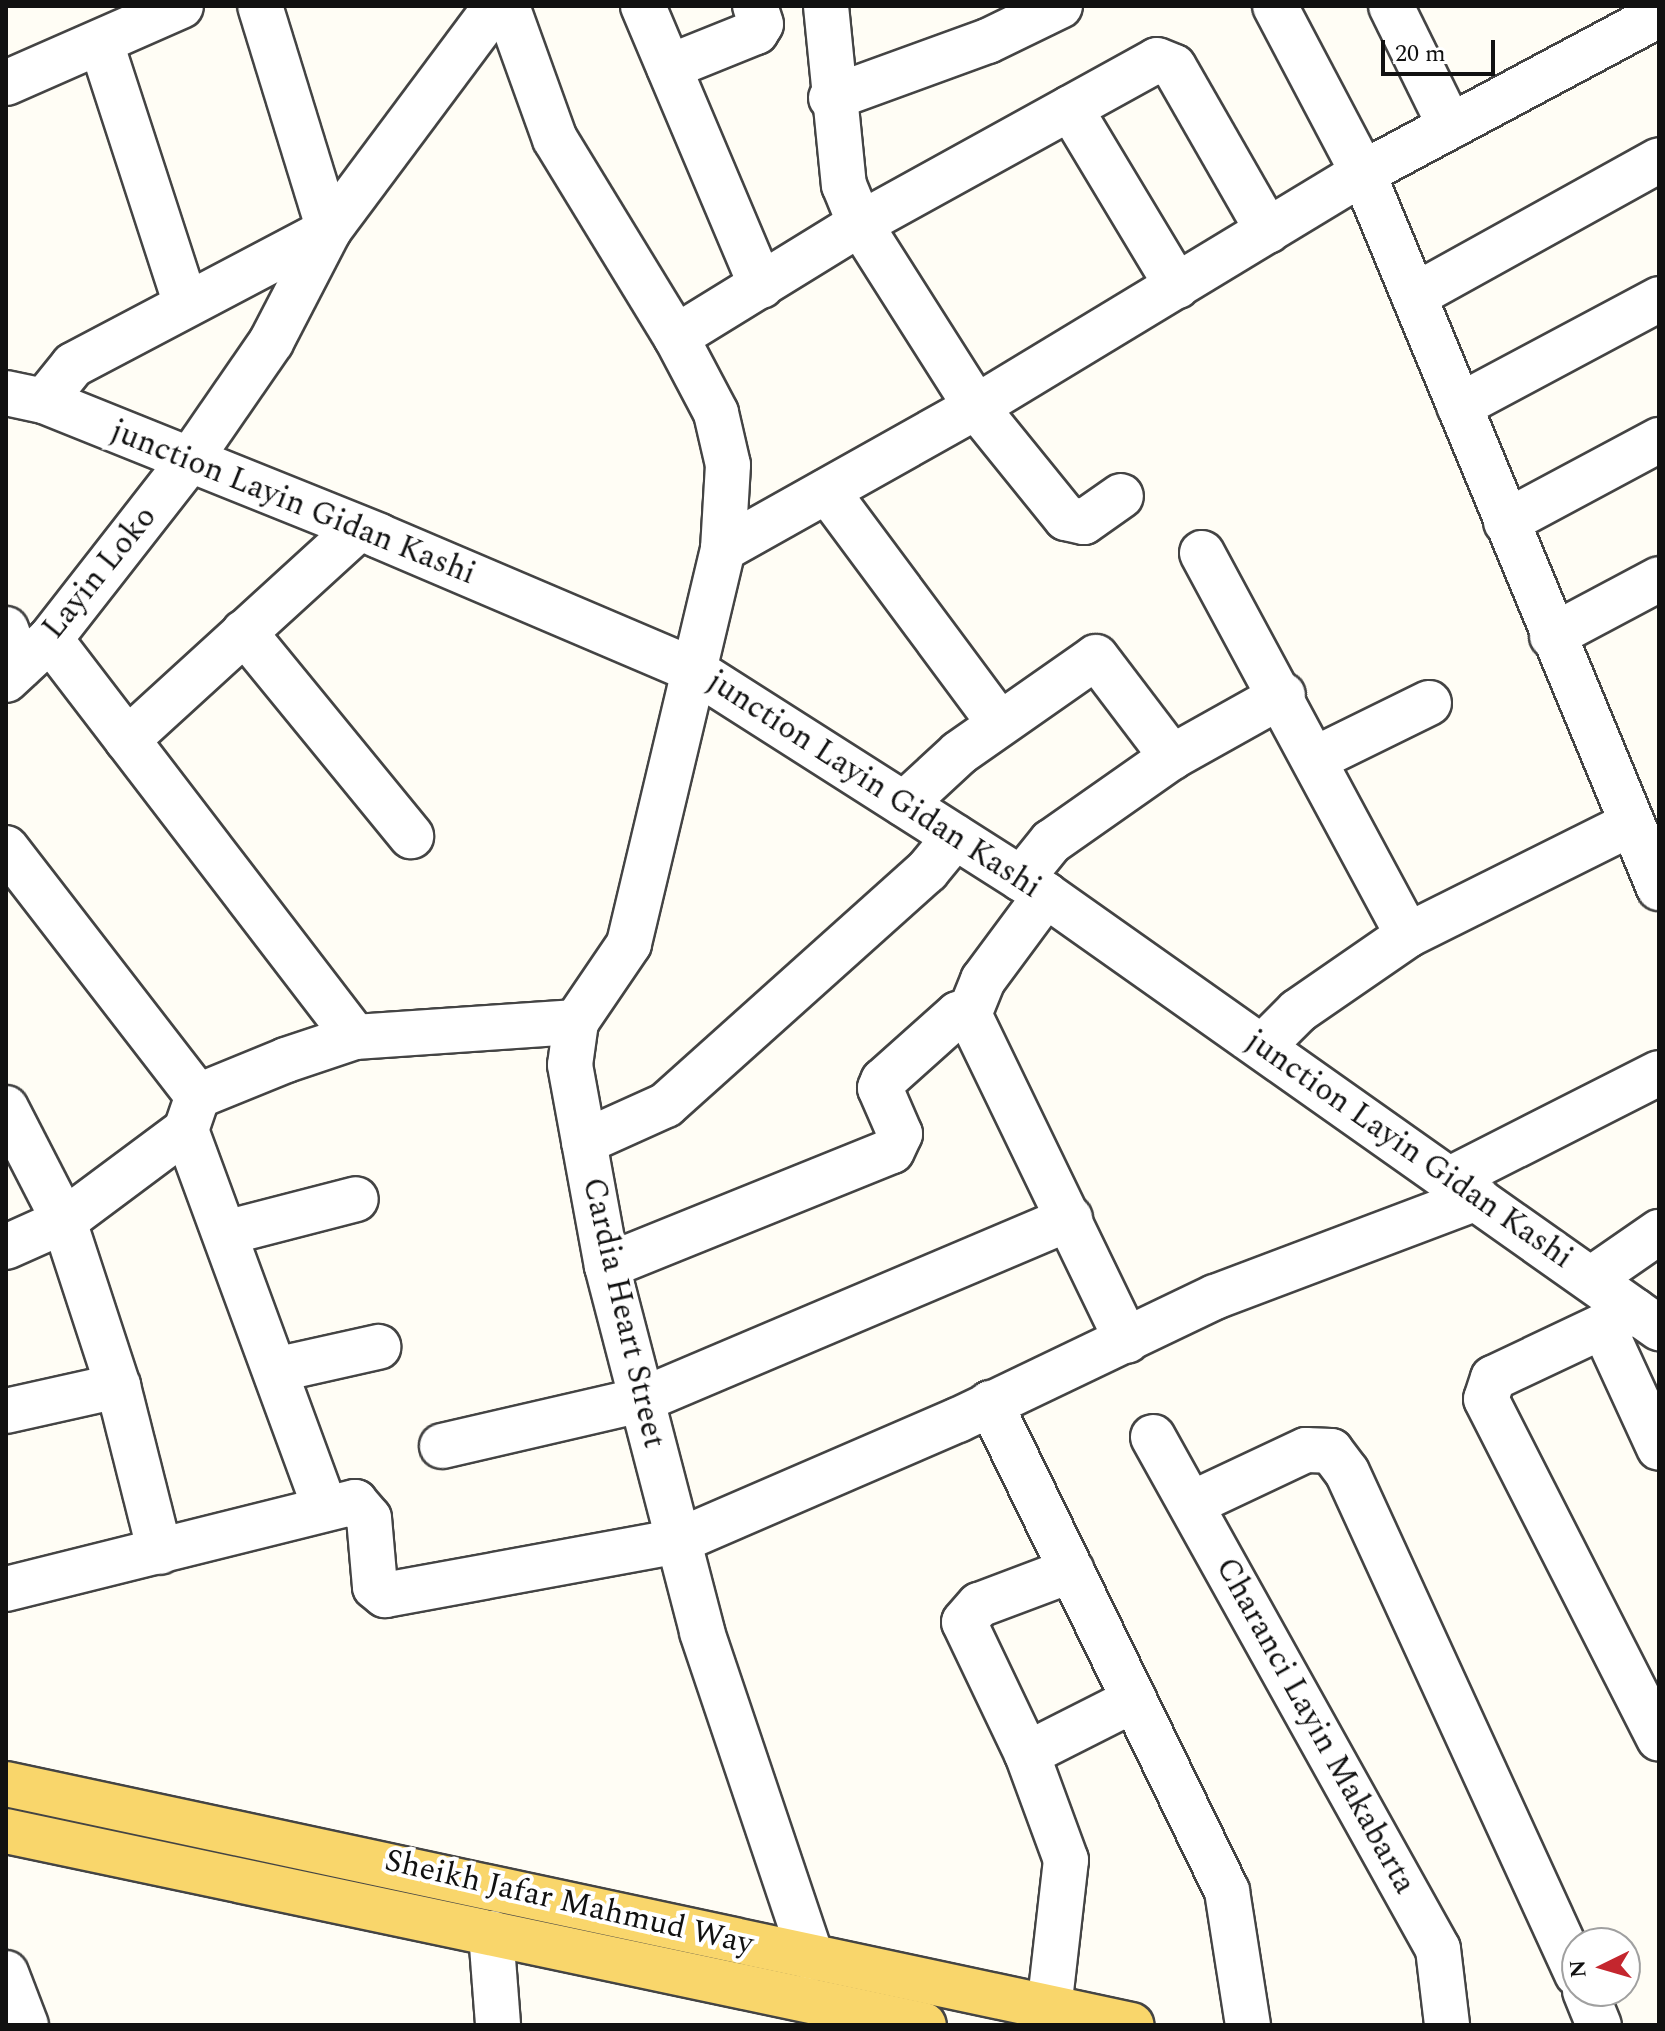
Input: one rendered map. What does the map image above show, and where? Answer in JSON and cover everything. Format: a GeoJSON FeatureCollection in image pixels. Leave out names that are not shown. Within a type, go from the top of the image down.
{"type":"FeatureCollection","features":[{"type":"Feature","properties":{"kind":"main road","name":"Sheikh Jafar Mahmud Way"},"geometry":{"type":"LineString","coordinates":[[6,1784],[1131,2025]]}},
{"type":"Feature","properties":{"kind":"main road","name":"Sheikh Jafar Mahmud Way"},"geometry":{"type":"LineString","coordinates":[[6,1831],[924,2025]]}},
{"type":"Feature","properties":{"kind":"street"},"geometry":{"type":"LineString","coordinates":[[6,83],[181,6]]}},
{"type":"Feature","properties":{"kind":"street"},"geometry":{"type":"LineString","coordinates":[[25,397],[73,365],[185,301],[329,230],[260,6]]}},
{"type":"Feature","properties":{"kind":"street","name":"Layin Loko"},"geometry":{"type":"LineString","coordinates":[[21,654],[189,461],[271,342],[329,230],[496,6]]}},
{"type":"Feature","properties":{"kind":"street","name":"Cardia Heart Street"},"geometry":{"type":"LineString","coordinates":[[507,6],[555,139],[676,337],[716,413],[728,465],[723,549],[629,944],[576,1022],[570,1065],[607,1266],[678,1541],[812,1958]]}},
{"type":"Feature","properties":{"kind":"street"},"geometry":{"type":"LineString","coordinates":[[643,6],[761,286]]}},
{"type":"Feature","properties":{"kind":"street"},"geometry":{"type":"LineString","coordinates":[[669,67],[756,32],[761,24],[755,6]]}},
{"type":"Feature","properties":{"kind":"street"},"geometry":{"type":"LineString","coordinates":[[826,6],[831,98],[844,185],[860,224],[976,407],[1072,524],[1121,496]]}},
{"type":"Feature","properties":{"kind":"street"},"geometry":{"type":"LineString","coordinates":[[831,98],[988,41],[1060,6]]}},
{"type":"Feature","properties":{"kind":"street"},"geometry":{"type":"LineString","coordinates":[[1275,6],[1363,173],[1552,636],[1659,888]]}},
{"type":"Feature","properties":{"kind":"street"},"geometry":{"type":"LineString","coordinates":[[1391,6],[1450,126]]}},
{"type":"Feature","properties":{"kind":"street"},"geometry":{"type":"LineString","coordinates":[[723,549],[976,407],[1363,173],[1659,15]]}},
{"type":"Feature","properties":{"kind":"street"},"geometry":{"type":"LineString","coordinates":[[101,43],[185,301]]}},
{"type":"Feature","properties":{"kind":"street"},"geometry":{"type":"LineString","coordinates":[[676,337],[860,224],[1070,108],[1166,60],[1268,231]]}},
{"type":"Feature","properties":{"kind":"street"},"geometry":{"type":"LineString","coordinates":[[1070,108],[1177,286]]}},
{"type":"Feature","properties":{"kind":"street"},"geometry":{"type":"LineString","coordinates":[[1414,296],[1659,160]]}},
{"type":"Feature","properties":{"kind":"street"},"geometry":{"type":"LineString","coordinates":[[1459,406],[1659,299]]}},
{"type":"Feature","properties":{"kind":"street","name":"junction Layin Gidan Kashi"},"geometry":{"type":"LineString","coordinates":[[25,397],[359,528],[695,671],[1034,887],[1263,1046],[1591,1279],[1632,1322]]}},
{"type":"Feature","properties":{"kind":"street"},"geometry":{"type":"LineString","coordinates":[[1506,522],[1659,440]]}},
{"type":"Feature","properties":{"kind":"street"},"geometry":{"type":"LineString","coordinates":[[827,491],[999,723]]}},
{"type":"Feature","properties":{"kind":"street"},"geometry":{"type":"LineString","coordinates":[[127,740],[359,528]]}},
{"type":"Feature","properties":{"kind":"street"},"geometry":{"type":"LineString","coordinates":[[1202,553],[1283,695],[1408,935]]}},
{"type":"Feature","properties":{"kind":"street"},"geometry":{"type":"LineString","coordinates":[[1552,636],[1659,579]]}},
{"type":"Feature","properties":{"kind":"street"},"geometry":{"type":"LineString","coordinates":[[244,632],[411,836]]}},
{"type":"Feature","properties":{"kind":"street"},"geometry":{"type":"LineString","coordinates":[[21,654],[127,740],[355,1037]]}},
{"type":"Feature","properties":{"kind":"street"},"geometry":{"type":"LineString","coordinates":[[904,804],[999,723],[1088,659],[1100,657],[1172,757]]}},
{"type":"Feature","properties":{"kind":"street"},"geometry":{"type":"LineString","coordinates":[[1127,1341],[969,1014],[983,980],[1034,887],[1051,842],[1172,757],[1283,695]]}},
{"type":"Feature","properties":{"kind":"street"},"geometry":{"type":"LineString","coordinates":[[1315,759],[1429,703]]}},
{"type":"Feature","properties":{"kind":"street"},"geometry":{"type":"LineString","coordinates":[[1263,1046],[1298,1011],[1408,935],[1631,824]]}},
{"type":"Feature","properties":{"kind":"street"},"geometry":{"type":"LineString","coordinates":[[584,1142],[647,1119],[678,1096],[927,871],[955,837]]}},
{"type":"Feature","properties":{"kind":"street"},"geometry":{"type":"LineString","coordinates":[[6,848],[192,1113],[225,1233],[324,1506]]}},
{"type":"Feature","properties":{"kind":"street"},"geometry":{"type":"LineString","coordinates":[[607,1266],[892,1151],[900,1134],[880,1088],[883,1081],[958,1014],[969,1014]]}},
{"type":"Feature","properties":{"kind":"street"},"geometry":{"type":"LineString","coordinates":[[6,1247],[64,1221],[192,1113],[355,1037],[576,1022]]}},
{"type":"Feature","properties":{"kind":"street"},"geometry":{"type":"LineString","coordinates":[[6,1589],[160,1552],[324,1506],[355,1502],[366,1508],[375,1587],[398,1596],[678,1541],[1463,1188],[1659,1073]]}},
{"type":"Feature","properties":{"kind":"street"},"geometry":{"type":"LineString","coordinates":[[6,1108],[64,1221],[118,1386],[160,1552]]}},
{"type":"Feature","properties":{"kind":"street"},"geometry":{"type":"LineString","coordinates":[[225,1233],[356,1199]]}},
{"type":"Feature","properties":{"kind":"street"},"geometry":{"type":"LineString","coordinates":[[442,1446],[642,1400],[1070,1218]]}},
{"type":"Feature","properties":{"kind":"street"},"geometry":{"type":"LineString","coordinates":[[1591,1279],[1659,1232]]}},
{"type":"Feature","properties":{"kind":"street"},"geometry":{"type":"LineString","coordinates":[[1659,1448],[1632,1322],[1493,1378],[1486,1399],[1659,1739]]}},
{"type":"Feature","properties":{"kind":"street"},"geometry":{"type":"LineString","coordinates":[[275,1370],[378,1347]]}},
{"type":"Feature","properties":{"kind":"street"},"geometry":{"type":"LineString","coordinates":[[6,1411],[118,1386]]}},
{"type":"Feature","properties":{"kind":"street"},"geometry":{"type":"LineString","coordinates":[[990,1403],[1227,1891],[1248,2025]]}},
{"type":"Feature","properties":{"kind":"street","name":"Charanci Layin Makabarta"},"geometry":{"type":"LineString","coordinates":[[1153,1437],[1438,1949],[1447,2025]]}},
{"type":"Feature","properties":{"kind":"street"},"geometry":{"type":"LineString","coordinates":[[1191,1504],[1306,1450],[1331,1451],[1347,1472],[1561,1939]]}},
{"type":"Feature","properties":{"kind":"street"},"geometry":{"type":"LineString","coordinates":[[1049,2009],[1066,1860],[1027,1754],[964,1622],[979,1605],[1072,1570]]}},
{"type":"Feature","properties":{"kind":"street"},"geometry":{"type":"LineString","coordinates":[[1027,1754],[1134,1700]]}},
{"type":"Feature","properties":{"kind":"street"},"geometry":{"type":"LineString","coordinates":[[491,1933],[498,2025]]}},
{"type":"Feature","properties":{"kind":"street"},"geometry":{"type":"LineString","coordinates":[[6,1973],[26,2025]]}}]}
